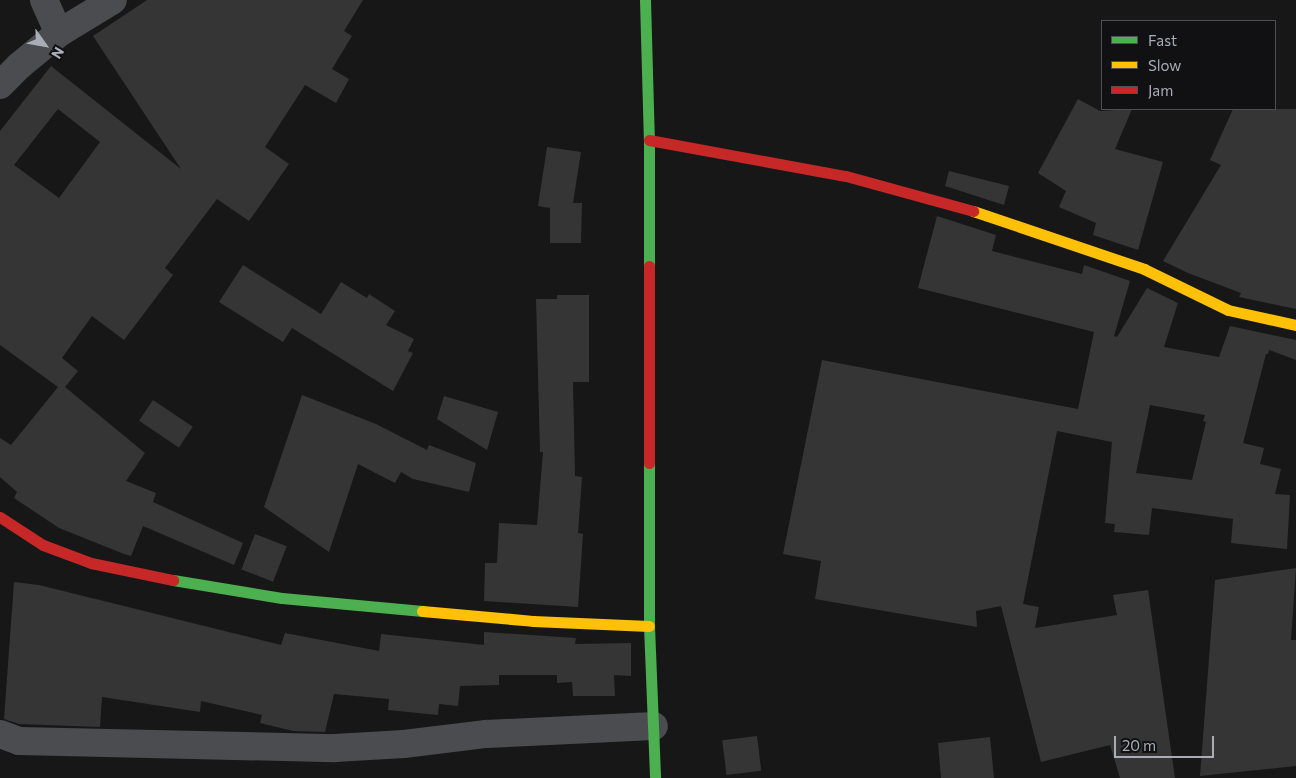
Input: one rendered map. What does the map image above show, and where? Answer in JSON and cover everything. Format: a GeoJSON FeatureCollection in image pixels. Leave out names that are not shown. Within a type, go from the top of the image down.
{"type":"FeatureCollection","features":[{"type":"Feature","properties":{"kind":"street"},"geometry":{"type":"LineString","coordinates":[[44,0],[59,33]]}},
{"type":"Feature","properties":{"kind":"street"},"geometry":{"type":"LineString","coordinates":[[0,85],[18,66],[59,33],[113,0]]}},
{"type":"Feature","properties":{"kind":"street"},"geometry":{"type":"LineString","coordinates":[[645,0],[649,140],[649,626],[654,726],[654,778]]}},
{"type":"Feature","properties":{"kind":"street"},"geometry":{"type":"LineString","coordinates":[[649,140],[846,176],[952,204],[1144,269],[1228,310],[1296,325]]}},
{"type":"Feature","properties":{"kind":"street"},"geometry":{"type":"LineString","coordinates":[[0,517],[43,546],[91,563],[157,577],[282,598],[533,621],[649,626]]}},
{"type":"Feature","properties":{"kind":"street"},"geometry":{"type":"LineString","coordinates":[[0,734],[19,741],[335,748],[404,744],[486,734],[654,726]]}},
{"type":"Feature","properties":{"kind":"building"},"geometry":{"type":"Polygon","coordinates":[[[147,0],[363,0],[344,31],[352,36],[332,69],[349,79],[336,103],[305,85],[265,147],[289,164],[249,221],[217,199],[165,268],[173,275],[124,340],[92,316],[62,358],[78,371],[65,387],[145,453],[126,481],[156,493],[153,502],[243,543],[234,565],[143,526],[131,556],[124,554],[59,528],[14,498],[17,492],[0,477],[0,438],[11,445],[58,387],[0,345],[0,131],[51,66],[181,169],[93,36],[147,0]],[[58,109],[14,165],[59,198],[100,142],[58,109]]]}},
{"type":"Feature","properties":{"kind":"building"},"geometry":{"type":"Polygon","coordinates":[[[1078,99],[1100,111],[1132,110],[1115,149],[1163,162],[1138,250],[1093,235],[1096,223],[1059,207],[1066,191],[1038,173],[1078,99]]]}},
{"type":"Feature","properties":{"kind":"building"},"geometry":{"type":"Polygon","coordinates":[[[1296,109],[1296,309],[1239,297],[1241,293],[1188,273],[1163,261],[1221,165],[1210,160],[1233,110],[1296,109]]]}},
{"type":"Feature","properties":{"kind":"building"},"geometry":{"type":"Polygon","coordinates":[[[547,147],[581,152],[573,203],[582,203],[581,243],[550,243],[550,208],[538,206],[547,147]]]}},
{"type":"Feature","properties":{"kind":"building"},"geometry":{"type":"Polygon","coordinates":[[[949,171],[1009,186],[1004,205],[945,186],[949,171]]]}},
{"type":"Feature","properties":{"kind":"building"},"geometry":{"type":"Polygon","coordinates":[[[937,216],[996,235],[992,251],[1082,274],[1084,265],[1130,281],[1114,336],[1117,337],[1147,288],[1178,303],[1164,347],[1219,357],[1230,326],[1296,340],[1296,360],[1269,350],[1268,354],[1266,354],[1243,443],[1264,448],[1260,464],[1281,469],[1275,494],[1290,495],[1287,549],[1231,543],[1233,519],[1152,508],[1149,535],[1114,532],[1115,524],[1105,523],[1112,442],[1057,431],[1023,604],[1039,607],[1035,628],[1117,615],[1113,595],[1148,590],[1175,778],[1120,778],[1110,745],[1041,762],[1001,606],[976,611],[977,627],[815,599],[821,561],[783,554],[822,360],[1078,409],[1094,332],[918,288],[937,216]],[[1150,405],[1136,473],[1192,480],[1206,422],[1203,421],[1205,415],[1150,405]]]}},
{"type":"Feature","properties":{"kind":"building"},"geometry":{"type":"Polygon","coordinates":[[[243,265],[321,314],[341,282],[367,298],[369,294],[395,311],[386,325],[414,339],[408,351],[413,353],[393,391],[292,328],[283,342],[219,302],[243,265]]]}},
{"type":"Feature","properties":{"kind":"building"},"geometry":{"type":"Polygon","coordinates":[[[557,295],[589,295],[589,382],[573,382],[575,476],[582,477],[578,533],[583,534],[578,607],[484,601],[485,563],[497,563],[499,523],[537,525],[543,452],[540,452],[536,299],[557,299],[557,295]]]}},
{"type":"Feature","properties":{"kind":"building"},"geometry":{"type":"Polygon","coordinates":[[[302,395],[376,424],[427,450],[429,445],[476,463],[469,492],[413,479],[401,472],[395,483],[358,464],[329,552],[264,507],[302,395]]]}},
{"type":"Feature","properties":{"kind":"building"},"geometry":{"type":"Polygon","coordinates":[[[444,396],[498,412],[487,450],[437,419],[444,396]]]}},
{"type":"Feature","properties":{"kind":"building"},"geometry":{"type":"Polygon","coordinates":[[[153,400],[193,427],[179,448],[139,421],[153,400]]]}},
{"type":"Feature","properties":{"kind":"building"},"geometry":{"type":"Polygon","coordinates":[[[255,534],[287,546],[273,582],[241,569],[255,534]]]}},
{"type":"Feature","properties":{"kind":"building"},"geometry":{"type":"Polygon","coordinates":[[[1296,568],[1291,640],[1296,640],[1296,766],[1200,776],[1215,580],[1296,568]]]}},
{"type":"Feature","properties":{"kind":"building"},"geometry":{"type":"Polygon","coordinates":[[[14,582],[39,585],[281,645],[285,633],[379,651],[381,634],[484,645],[484,632],[576,638],[575,644],[631,643],[631,676],[614,675],[615,696],[573,696],[572,682],[557,683],[557,675],[499,675],[499,685],[460,686],[458,706],[439,704],[438,715],[388,710],[389,699],[334,694],[325,732],[293,731],[260,723],[262,715],[201,701],[200,712],[102,697],[100,727],[19,724],[4,719],[14,582]]]}},
{"type":"Feature","properties":{"kind":"building"},"geometry":{"type":"Polygon","coordinates":[[[757,736],[761,771],[727,775],[722,740],[757,736]]]}},
{"type":"Feature","properties":{"kind":"building"},"geometry":{"type":"Polygon","coordinates":[[[990,737],[994,778],[941,778],[938,743],[990,737]]]}},
{"type":"Feature","properties":{"kind":"traffic: fast"},"geometry":{"type":"LineString","coordinates":[[645,0],[649,140],[649,266]]}},
{"type":"Feature","properties":{"kind":"traffic: fast"},"geometry":{"type":"LineString","coordinates":[[649,463],[649,626],[655,778]]}},
{"type":"Feature","properties":{"kind":"traffic: fast"},"geometry":{"type":"LineString","coordinates":[[173,580],[282,598],[422,611]]}},
{"type":"Feature","properties":{"kind":"traffic: slow"},"geometry":{"type":"LineString","coordinates":[[973,211],[1144,269],[1228,310],[1296,325]]}},
{"type":"Feature","properties":{"kind":"traffic: slow"},"geometry":{"type":"LineString","coordinates":[[422,611],[533,621],[649,626]]}},
{"type":"Feature","properties":{"kind":"traffic: jam"},"geometry":{"type":"LineString","coordinates":[[649,140],[846,176],[973,211]]}},
{"type":"Feature","properties":{"kind":"traffic: jam"},"geometry":{"type":"LineString","coordinates":[[649,266],[649,463]]}},
{"type":"Feature","properties":{"kind":"traffic: jam"},"geometry":{"type":"LineString","coordinates":[[0,517],[43,545],[91,563],[173,580]]}}]}
